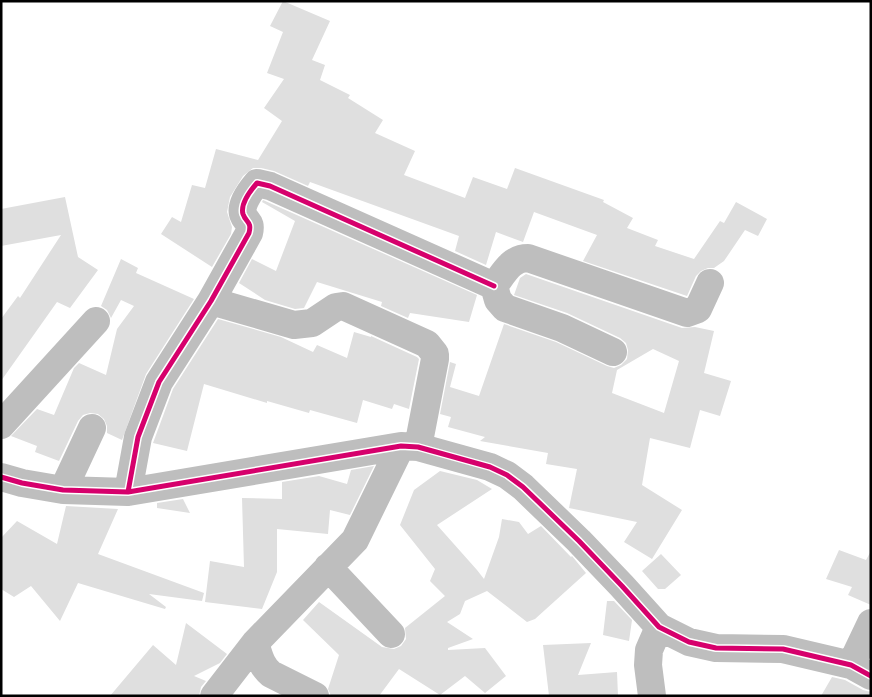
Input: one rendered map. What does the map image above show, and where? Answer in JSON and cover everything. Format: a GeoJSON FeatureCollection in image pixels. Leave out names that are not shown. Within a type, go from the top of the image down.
{"type":"FeatureCollection","features":[{"type":"Feature","properties":{"kind":"street"},"geometry":{"type":"LineString","coordinates":[[128,492],[138,437],[159,382],[211,301],[249,233],[250,224],[242,212],[248,195],[258,183],[270,186],[494,286],[499,303],[505,308],[562,328],[613,352]]}},
{"type":"Feature","properties":{"kind":"street"},"geometry":{"type":"LineString","coordinates":[[494,286],[516,259],[528,258],[687,313],[698,309],[710,283]]}},
{"type":"Feature","properties":{"kind":"street"},"geometry":{"type":"LineString","coordinates":[[211,301],[294,325],[315,321],[336,307],[343,306],[427,344],[435,354],[409,447],[355,540],[255,644],[214,696]]}},
{"type":"Feature","properties":{"kind":"street"},"geometry":{"type":"LineString","coordinates":[[1,425],[96,321]]}},
{"type":"Feature","properties":{"kind":"street"},"geometry":{"type":"LineString","coordinates":[[63,490],[92,428]]}},
{"type":"Feature","properties":{"kind":"street"},"geometry":{"type":"LineString","coordinates":[[1,477],[22,483],[63,490],[128,492],[409,447],[490,467],[508,475],[578,541],[659,627],[689,642],[716,648],[783,649],[861,671],[871,623]]}},
{"type":"Feature","properties":{"kind":"street"},"geometry":{"type":"LineString","coordinates":[[328,568],[392,634]]}},
{"type":"Feature","properties":{"kind":"street"},"geometry":{"type":"LineString","coordinates":[[652,696],[648,665],[649,650],[659,627]]}},
{"type":"Feature","properties":{"kind":"street"},"geometry":{"type":"LineString","coordinates":[[255,644],[262,665],[266,670],[314,696]]}},
{"type":"Feature","properties":{"kind":"building"},"geometry":{"type":"Polygon","coordinates":[[[283,1],[330,21],[312,60],[325,65],[320,80],[350,95],[348,98],[383,120],[375,133],[415,151],[404,175],[465,198],[473,177],[507,189],[515,168],[604,200],[603,202],[633,218],[627,228],[658,240],[655,246],[694,259],[720,221],[724,223],[736,202],[767,219],[758,236],[745,230],[724,261],[714,268],[701,271],[696,276],[687,296],[583,261],[597,235],[534,212],[523,242],[496,232],[486,265],[455,251],[459,236],[310,182],[308,186],[274,171],[253,168],[243,176],[230,197],[227,212],[232,227],[231,234],[212,267],[161,234],[172,217],[181,222],[192,185],[205,188],[216,149],[258,160],[282,121],[264,108],[284,79],[267,73],[283,32],[270,26],[283,1]]]}},
{"type":"Feature","properties":{"kind":"building"},"geometry":{"type":"Polygon","coordinates":[[[65,197],[78,257],[98,270],[70,308],[57,302],[1,381],[1,319],[18,296],[20,298],[61,235],[1,246],[1,209],[65,197]]]}},
{"type":"Feature","properties":{"kind":"building"},"geometry":{"type":"Polygon","coordinates":[[[263,200],[477,295],[469,322],[410,313],[408,318],[381,306],[382,302],[317,282],[304,308],[295,309],[265,300],[239,283],[252,259],[276,271],[295,221],[262,202],[263,200]]]}},
{"type":"Feature","properties":{"kind":"building"},"geometry":{"type":"Polygon","coordinates":[[[121,259],[138,268],[136,273],[194,299],[146,374],[122,440],[107,433],[104,419],[98,414],[90,413],[83,415],[78,421],[59,461],[35,452],[37,446],[11,436],[37,409],[54,415],[74,368],[79,363],[106,375],[117,329],[134,306],[121,300],[111,318],[107,310],[101,306],[121,259]]]}},
{"type":"Feature","properties":{"kind":"building"},"geometry":{"type":"Polygon","coordinates":[[[526,274],[682,328],[695,327],[714,331],[704,373],[731,381],[720,416],[700,410],[690,448],[650,438],[642,485],[682,510],[652,559],[624,542],[637,522],[569,508],[577,469],[546,464],[548,453],[480,441],[485,437],[448,427],[451,417],[440,414],[450,362],[456,364],[450,387],[479,396],[504,324],[556,342],[614,368],[621,365],[627,359],[628,350],[626,343],[620,338],[567,313],[514,295],[520,278],[526,274]],[[653,349],[617,370],[612,393],[664,413],[679,361],[653,349]]]}},
{"type":"Feature","properties":{"kind":"building"},"geometry":{"type":"Polygon","coordinates":[[[218,319],[281,337],[313,352],[317,345],[347,358],[354,332],[371,336],[417,357],[419,359],[409,409],[394,404],[392,409],[363,400],[357,423],[310,410],[309,413],[267,401],[267,403],[204,384],[187,451],[153,443],[173,389],[218,319]]]}},
{"type":"Feature","properties":{"kind":"building"},"geometry":{"type":"Polygon","coordinates":[[[374,466],[350,515],[330,510],[328,534],[277,529],[277,572],[262,609],[205,602],[210,561],[244,567],[242,498],[282,499],[282,482],[319,476],[347,484],[351,470],[374,466]]]}},
{"type":"Feature","properties":{"kind":"building"},"geometry":{"type":"Polygon","coordinates":[[[440,471],[477,480],[492,489],[437,525],[484,579],[499,537],[502,519],[519,522],[528,534],[541,526],[572,556],[586,573],[535,619],[527,622],[487,591],[465,601],[460,614],[447,622],[473,639],[448,648],[448,650],[485,648],[506,676],[485,693],[465,676],[440,695],[399,669],[379,696],[331,696],[328,689],[339,655],[303,620],[319,602],[382,647],[394,649],[401,646],[406,639],[405,628],[445,596],[430,581],[435,569],[400,525],[414,490],[440,471]]]}},
{"type":"Feature","properties":{"kind":"building"},"geometry":{"type":"Polygon","coordinates":[[[183,499],[190,513],[157,508],[157,503],[183,499]]]}},
{"type":"Feature","properties":{"kind":"building"},"geometry":{"type":"Polygon","coordinates":[[[66,506],[118,509],[98,554],[204,593],[202,601],[149,594],[166,607],[165,609],[78,583],[60,621],[31,586],[14,597],[1,589],[1,538],[17,521],[57,544],[66,506]]]}},
{"type":"Feature","properties":{"kind":"building"},"geometry":{"type":"Polygon","coordinates":[[[839,550],[866,560],[871,551],[871,605],[848,595],[852,587],[826,579],[839,550]]]}},
{"type":"Feature","properties":{"kind":"building"},"geometry":{"type":"Polygon","coordinates":[[[661,554],[681,575],[665,589],[658,589],[642,571],[661,554]]]}},
{"type":"Feature","properties":{"kind":"building"},"geometry":{"type":"Polygon","coordinates":[[[607,601],[614,601],[632,620],[629,641],[603,635],[607,601]]]}},
{"type":"Feature","properties":{"kind":"building"},"geometry":{"type":"Polygon","coordinates":[[[186,623],[227,654],[220,663],[194,676],[206,681],[201,687],[199,696],[110,696],[153,645],[176,665],[186,623]]]}},
{"type":"Feature","properties":{"kind":"building"},"geometry":{"type":"Polygon","coordinates":[[[591,643],[578,675],[617,672],[618,696],[549,696],[543,645],[591,643]]]}},
{"type":"Feature","properties":{"kind":"building"},"geometry":{"type":"Polygon","coordinates":[[[832,677],[845,680],[863,690],[871,692],[871,696],[821,696],[832,677]]]}},
{"type":"Feature","properties":{"kind":"cycle path"},"geometry":{"type":"LineString","coordinates":[[128,492],[138,437],[159,382],[211,301],[249,233],[250,226],[242,210],[247,197],[257,183],[270,186],[494,286]]}},
{"type":"Feature","properties":{"kind":"cycle path"},"geometry":{"type":"LineString","coordinates":[[1,477],[22,483],[63,490],[128,492],[401,446],[418,447],[490,467],[507,475],[523,487],[579,541],[659,627],[689,642],[716,648],[783,649],[851,665],[871,676]]}}]}
